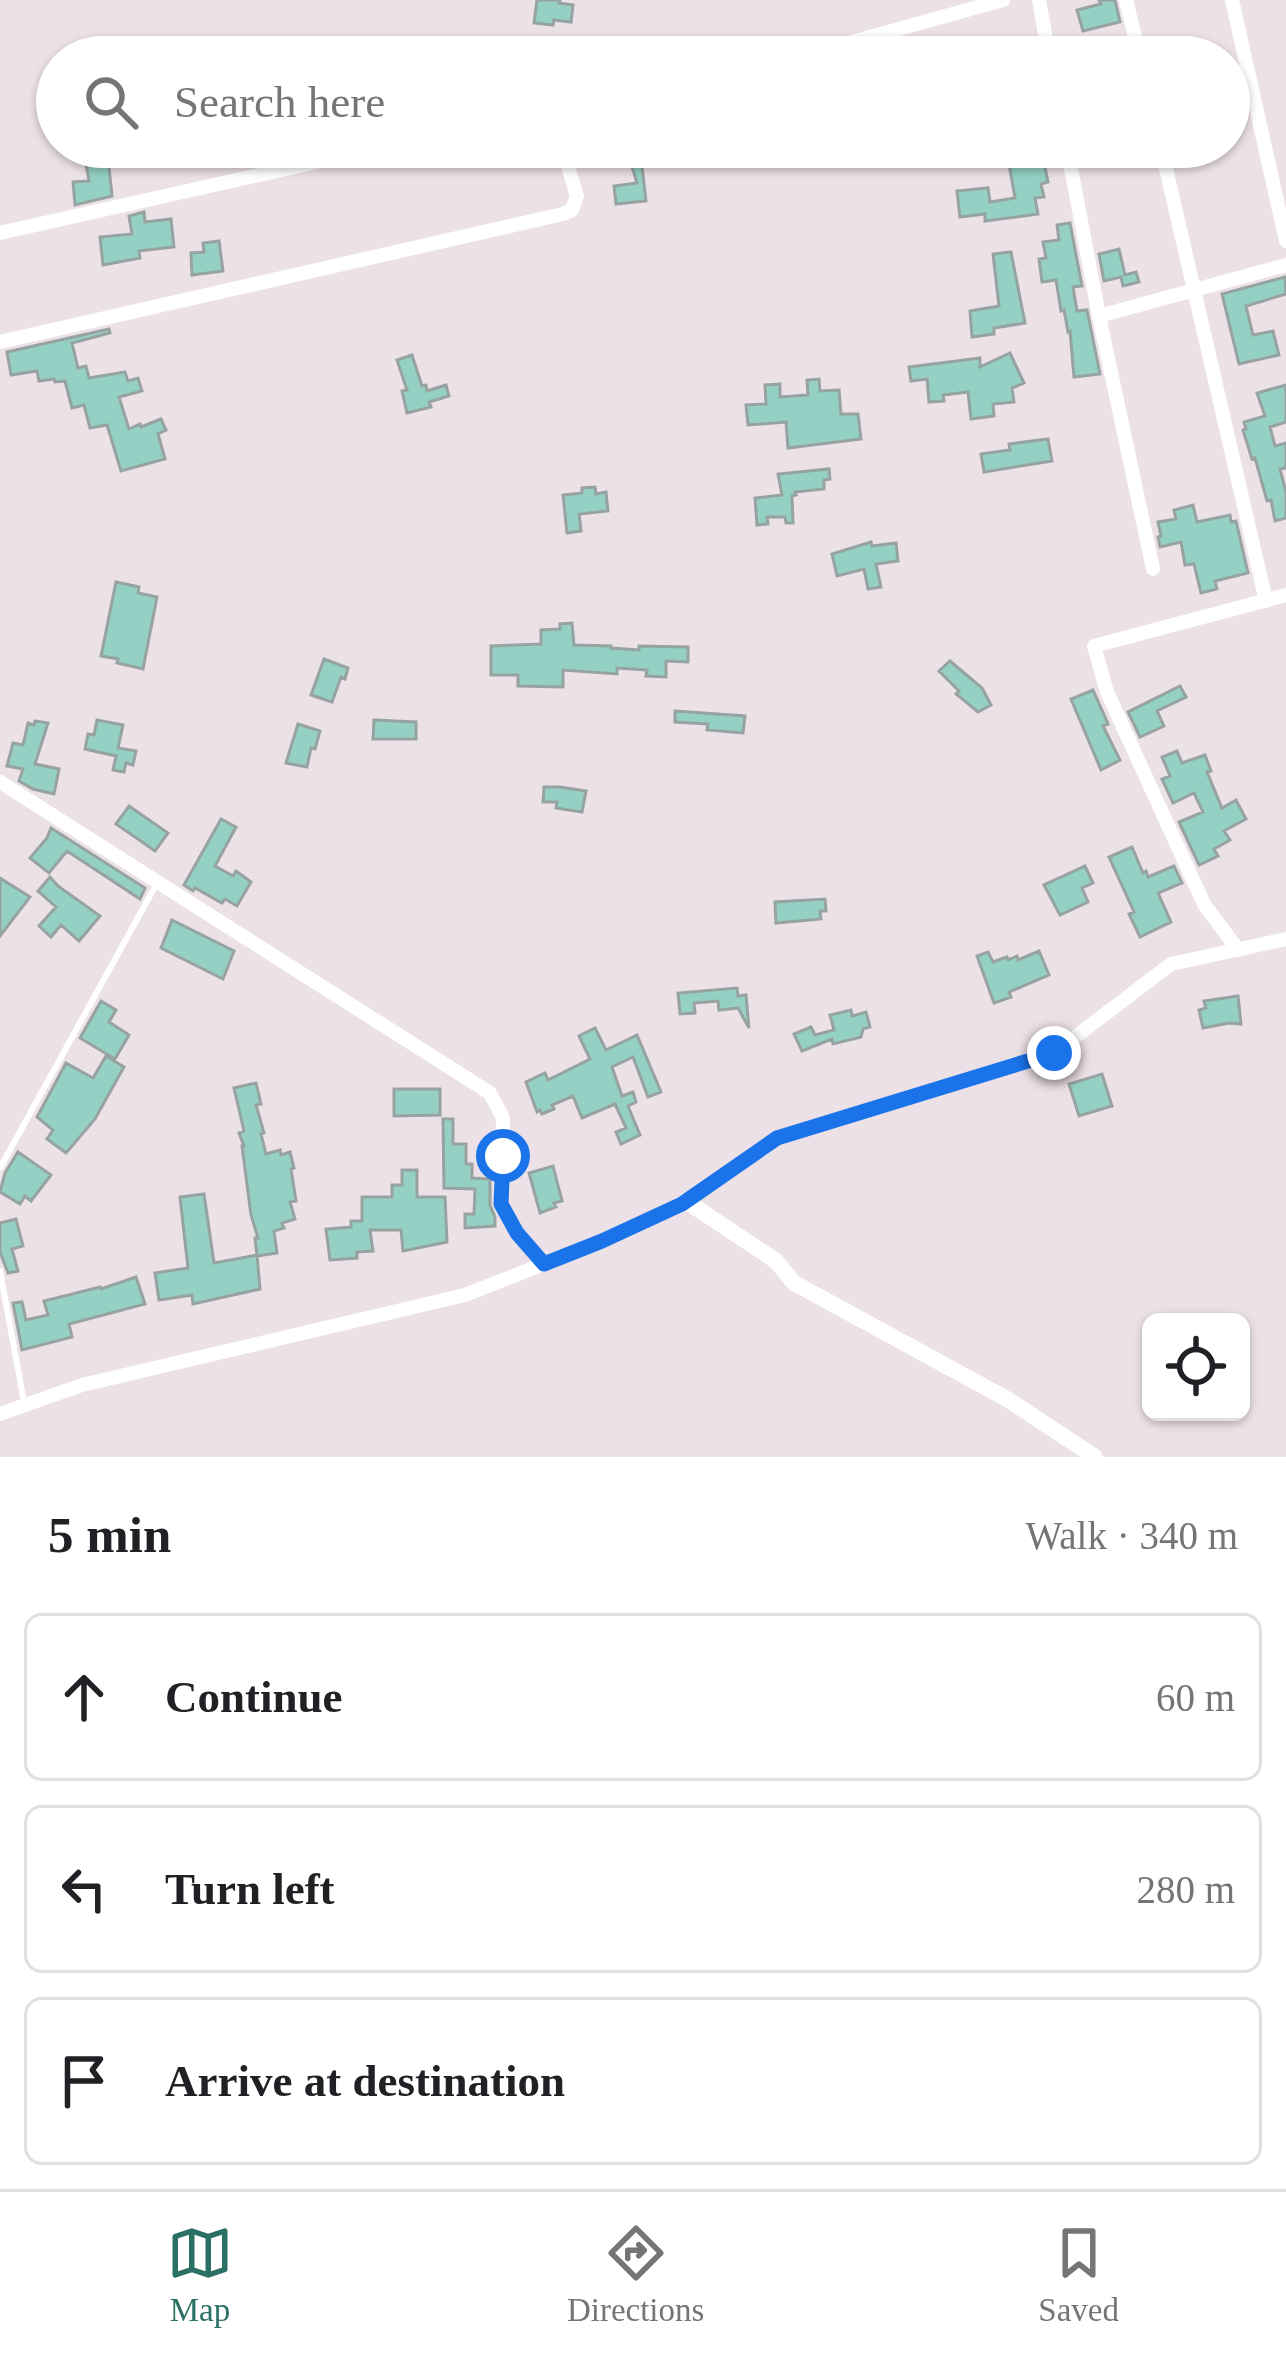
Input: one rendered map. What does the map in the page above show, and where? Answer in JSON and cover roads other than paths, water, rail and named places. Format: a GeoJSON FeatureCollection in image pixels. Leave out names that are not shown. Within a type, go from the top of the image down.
{"type":"FeatureCollection","features":[{"type":"Feature","properties":{"kind":"street"},"geometry":{"type":"LineString","coordinates":[[874,36],[1003,0]]}},
{"type":"Feature","properties":{"kind":"street"},"geometry":{"type":"LineString","coordinates":[[1039,0],[1045,36]]}},
{"type":"Feature","properties":{"kind":"street"},"geometry":{"type":"LineString","coordinates":[[1126,0],[1133,36]]}},
{"type":"Feature","properties":{"kind":"street"},"geometry":{"type":"LineString","coordinates":[[1232,0],[1240,36]]}},
{"type":"Feature","properties":{"kind":"street"},"geometry":{"type":"LineString","coordinates":[[1250,81],[1286,242]]}},
{"type":"Feature","properties":{"kind":"street"},"geometry":{"type":"LineString","coordinates":[[0,233],[290,168]]}},
{"type":"Feature","properties":{"kind":"street"},"geometry":{"type":"LineString","coordinates":[[0,342],[563,214],[572,210],[577,196],[568,168]]}},
{"type":"Feature","properties":{"kind":"street"},"geometry":{"type":"LineString","coordinates":[[1070,168],[1153,568]]}},
{"type":"Feature","properties":{"kind":"street"},"geometry":{"type":"LineString","coordinates":[[1166,168],[1266,601]]}},
{"type":"Feature","properties":{"kind":"street"},"geometry":{"type":"LineString","coordinates":[[1099,316],[1286,265]]}},
{"type":"Feature","properties":{"kind":"street"},"geometry":{"type":"LineString","coordinates":[[1238,950],[1204,904],[1107,692],[1094,646],[1286,596]]}},
{"type":"Feature","properties":{"kind":"street"},"geometry":{"type":"LineString","coordinates":[[0,782],[490,1093],[503,1118],[501,1204],[517,1233],[544,1264]]}},
{"type":"Feature","properties":{"kind":"street"},"geometry":{"type":"LineString","coordinates":[[0,1414],[82,1385],[465,1295],[602,1241],[686,1201],[777,1138],[1054,1053],[1171,964],[1286,939]]}},
{"type":"Feature","properties":{"kind":"street"},"geometry":{"type":"LineString","coordinates":[[686,1201],[776,1261],[794,1282],[1007,1399],[1095,1457]]}},
{"type":"Feature","properties":{"kind":"lane"},"geometry":{"type":"LineString","coordinates":[[0,1168],[158,881]]}},
{"type":"Feature","properties":{"kind":"lane"},"geometry":{"type":"LineString","coordinates":[[0,1271],[25,1405]]}}]}
